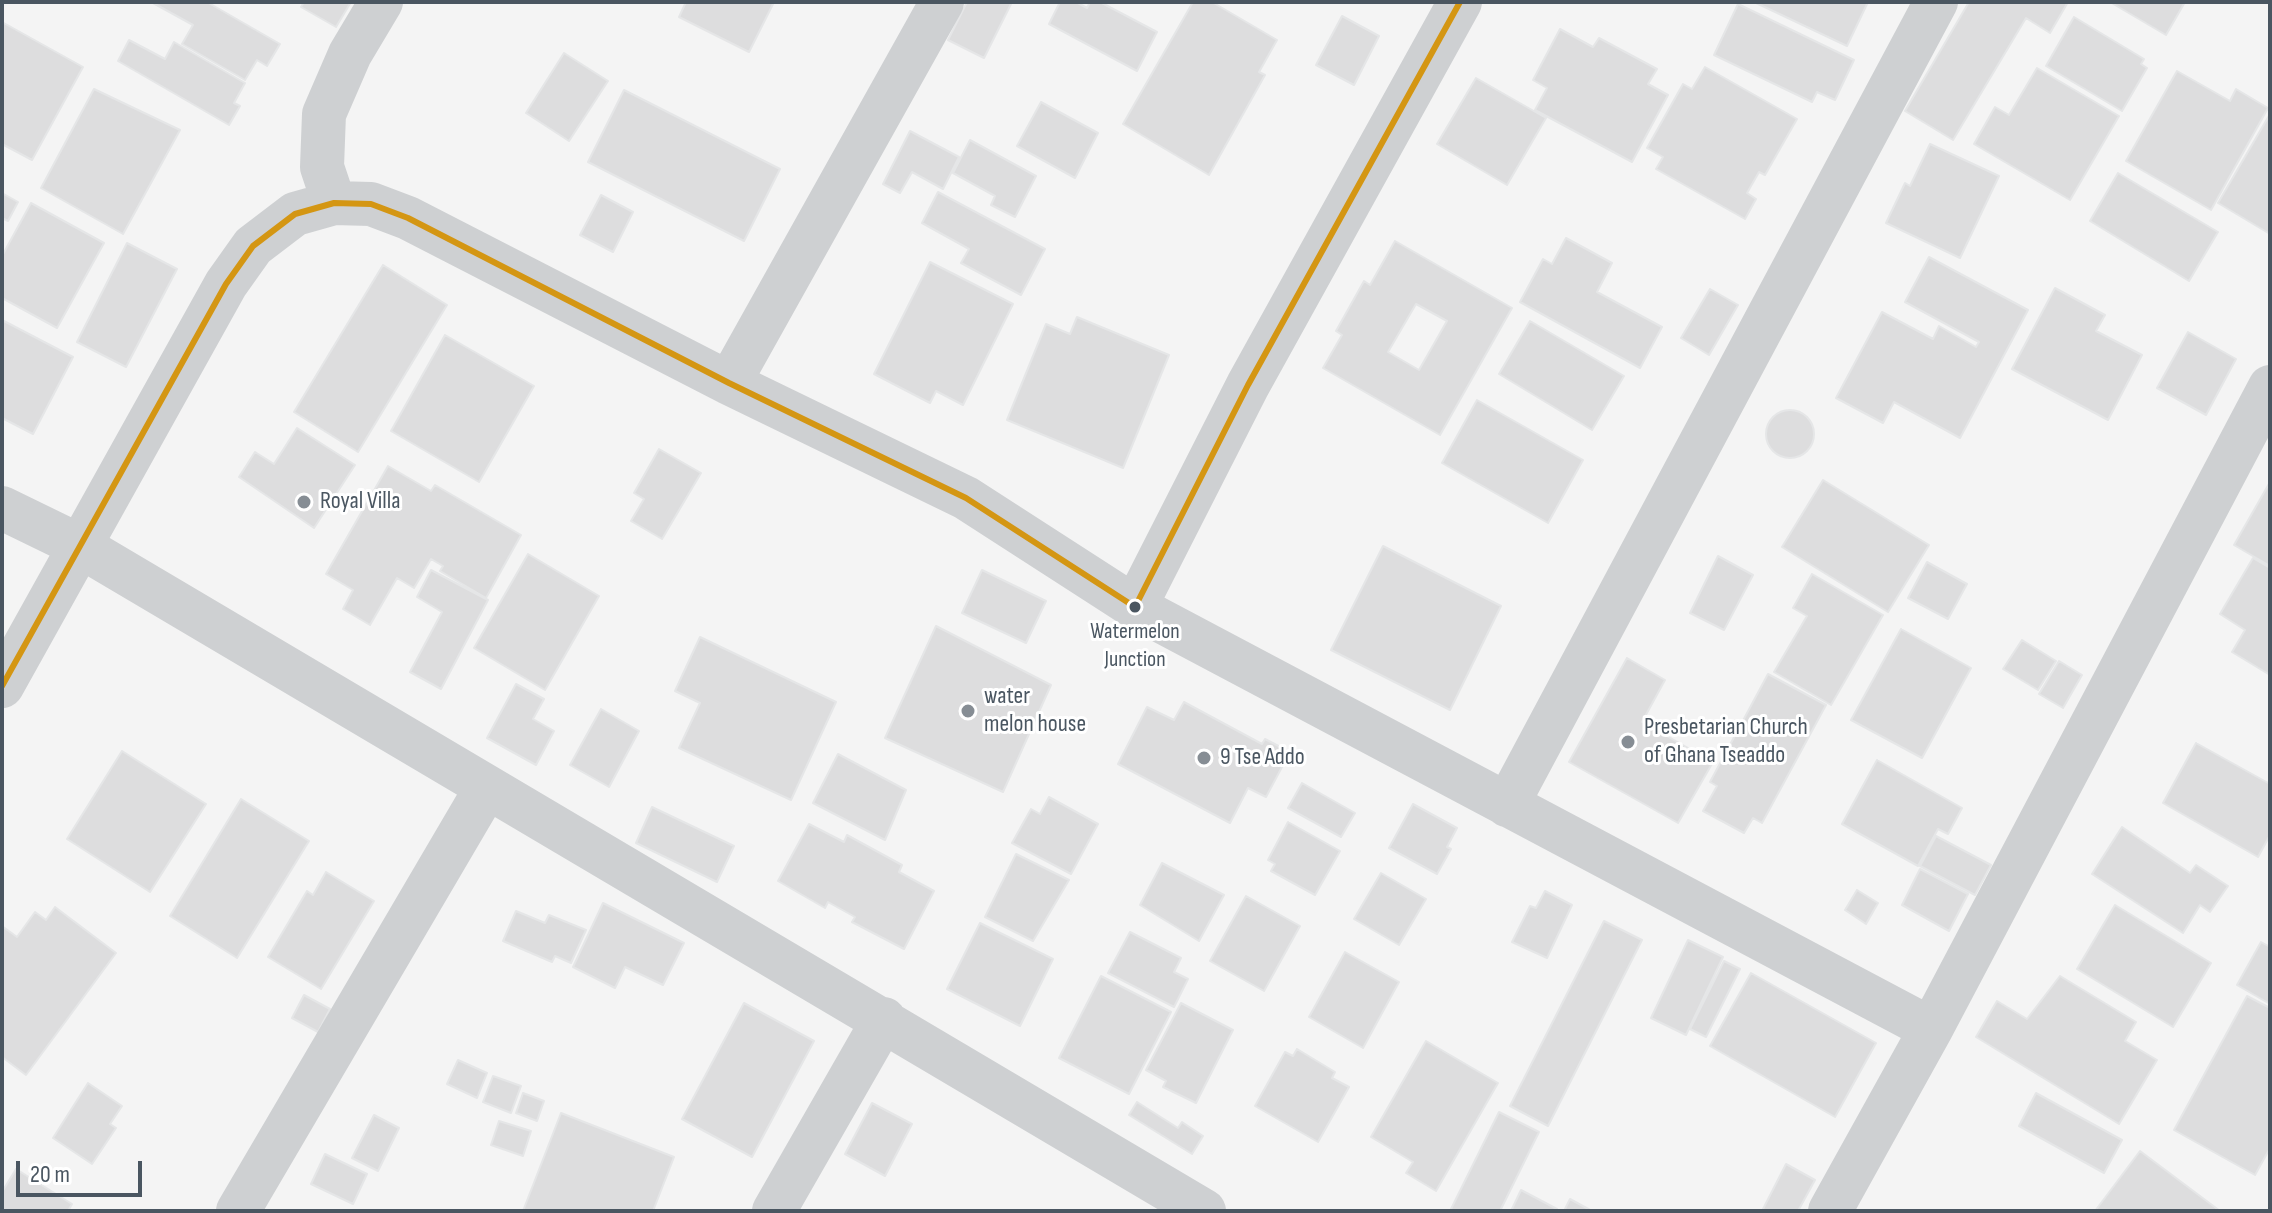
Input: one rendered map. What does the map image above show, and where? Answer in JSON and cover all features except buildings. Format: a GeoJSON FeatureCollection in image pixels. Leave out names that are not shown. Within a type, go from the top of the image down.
{"type":"FeatureCollection","features":[{"type":"Feature","properties":{"kind":"street"},"geometry":{"type":"LineString","coordinates":[[334,203],[322,167],[324,114],[350,54],[381,2]]}},
{"type":"Feature","properties":{"kind":"street"},"geometry":{"type":"LineString","coordinates":[[729,383],[942,2]]}},
{"type":"Feature","properties":{"kind":"street"},"geometry":{"type":"LineString","coordinates":[[1135,607],[1248,385],[1460,2]]}},
{"type":"Feature","properties":{"kind":"street"},"geometry":{"type":"LineString","coordinates":[[1507,805],[1936,2]]}},
{"type":"Feature","properties":{"kind":"street"},"geometry":{"type":"LineString","coordinates":[[2,686],[226,284],[253,246],[295,214],[334,203],[371,204],[408,218],[729,383],[966,498],[1135,607],[1931,1029]]}},
{"type":"Feature","properties":{"kind":"street"},"geometry":{"type":"LineString","coordinates":[[1830,1211],[1931,1029],[2270,387]]}},
{"type":"Feature","properties":{"kind":"street"},"geometry":{"type":"LineString","coordinates":[[2,508],[80,546],[1204,1211]]}},
{"type":"Feature","properties":{"kind":"street"},"geometry":{"type":"LineString","coordinates":[[238,1211],[487,787]]}},
{"type":"Feature","properties":{"kind":"street"},"geometry":{"type":"LineString","coordinates":[[774,1211],[884,1019]]}},
{"type":"Feature","properties":{"kind":"transit line"},"geometry":{"type":"LineString","coordinates":[[1135,607],[1248,385],[1460,2]]}},
{"type":"Feature","properties":{"kind":"transit line"},"geometry":{"type":"LineString","coordinates":[[2,686],[226,284],[253,246],[295,214],[334,203],[371,204],[408,218],[729,383],[966,498],[1135,607]]}},
{"type":"Feature","properties":{"kind":"place","name":"Royal Villa"},"geometry":{"type":"Point","coordinates":[304,502]}},
{"type":"Feature","properties":{"kind":"place","name":"Watermelon Junction"},"geometry":{"type":"Point","coordinates":[1135,607]}},
{"type":"Feature","properties":{"kind":"place","name":"water melon house"},"geometry":{"type":"Point","coordinates":[968,711]}},
{"type":"Feature","properties":{"kind":"place","name":"Presbetarian Church of Ghana Tseaddo"},"geometry":{"type":"Point","coordinates":[1628,742]}},
{"type":"Feature","properties":{"kind":"place","name":"9 Tse Addo"},"geometry":{"type":"Point","coordinates":[1204,758]}}]}
